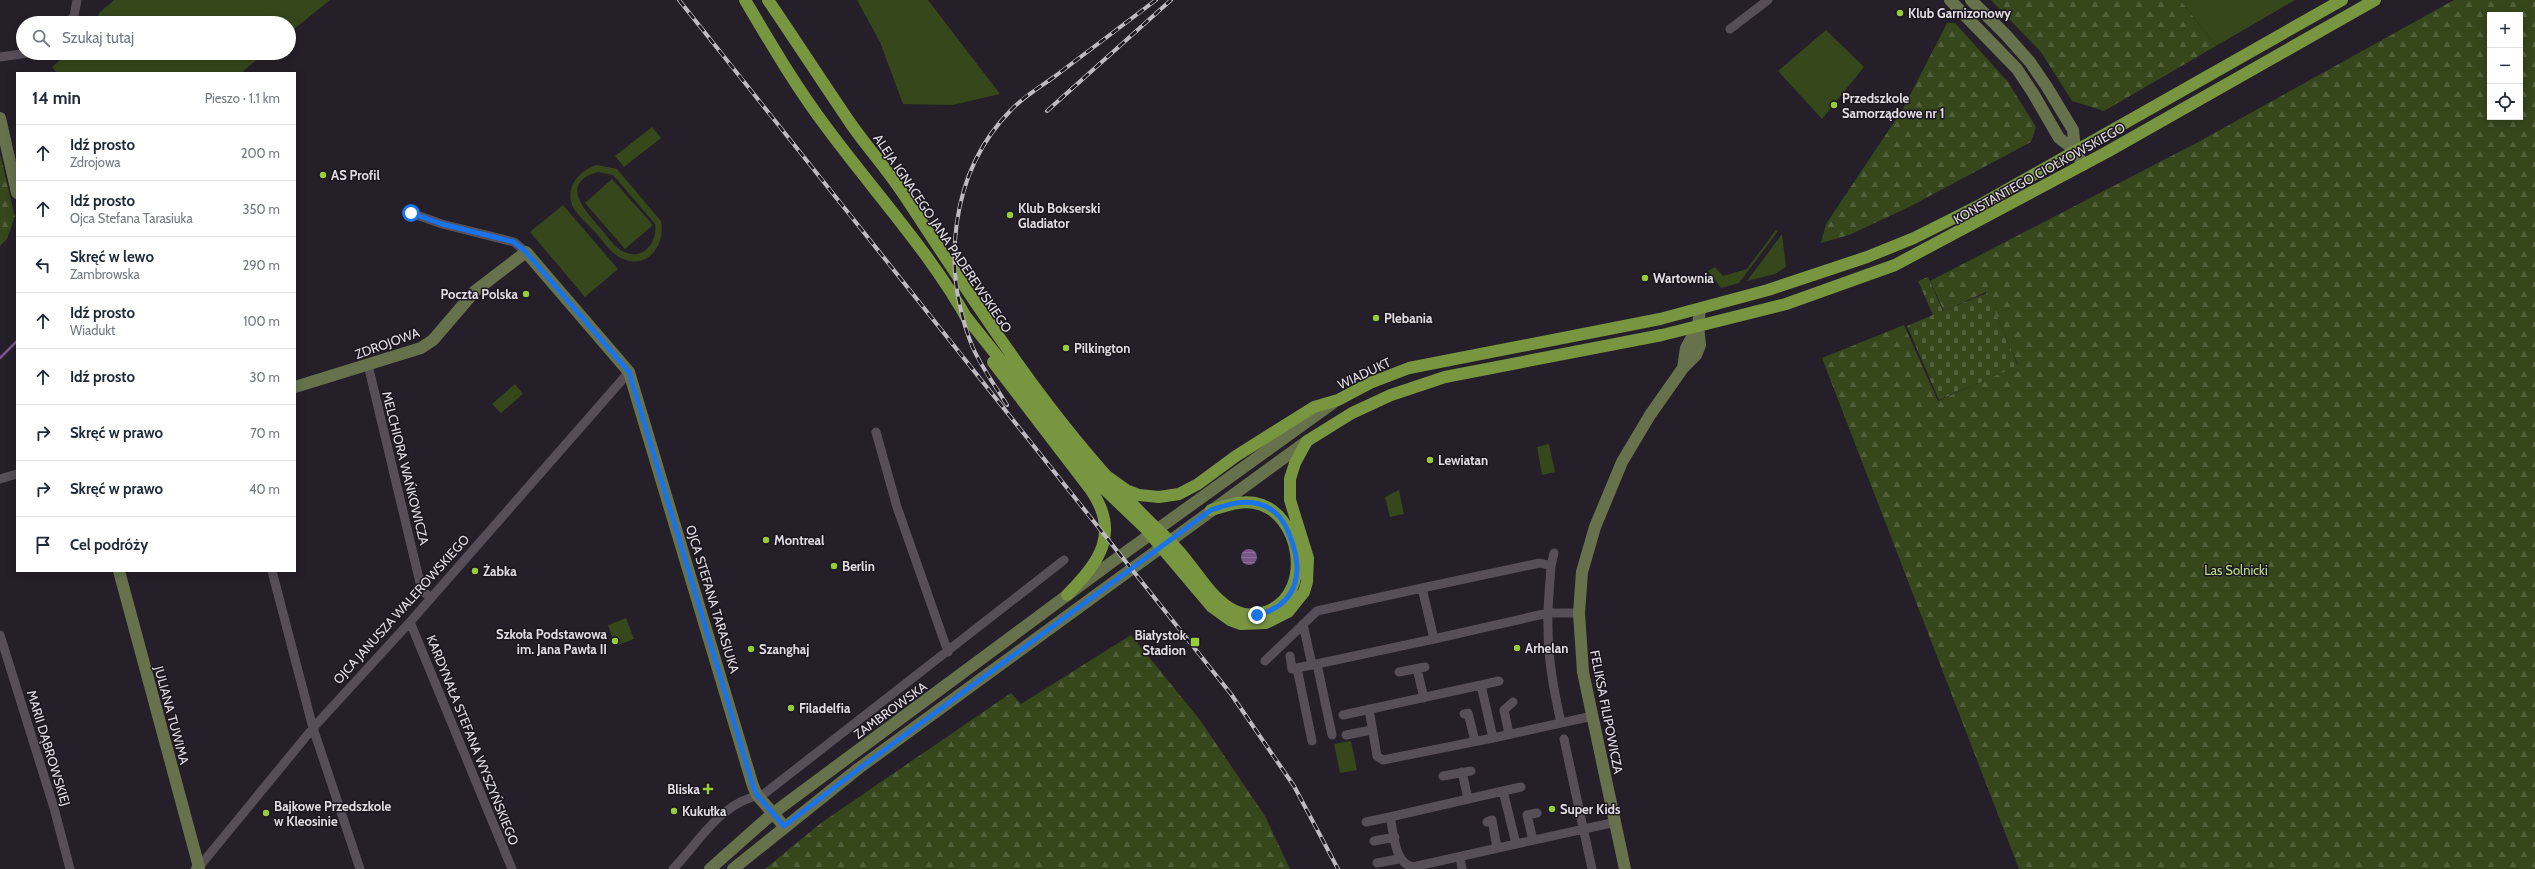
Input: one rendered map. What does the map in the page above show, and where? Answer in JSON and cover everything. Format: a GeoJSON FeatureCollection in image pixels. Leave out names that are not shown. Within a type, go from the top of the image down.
{"type":"FeatureCollection","features":[{"type":"Feature","properties":{"kind":"main road","name":"ALEJA IGNACEGO JANA PADEREWSKIEGO"},"geometry":{"type":"LineString","coordinates":[[745,0],[791,78],[826,128],[941,277],[967,318]]}},
{"type":"Feature","properties":{"kind":"main road","name":"ALEJA IGNACEGO JANA PADEREWSKIEGO"},"geometry":{"type":"LineString","coordinates":[[768,0],[943,254],[1006,349],[1105,475]]}},
{"type":"Feature","properties":{"kind":"main road"},"geometry":{"type":"LineString","coordinates":[[1950,0],[2017,69],[2033,92],[2060,138],[2075,150]]}},
{"type":"Feature","properties":{"kind":"main road"},"geometry":{"type":"LineString","coordinates":[[1972,0],[2006,35],[2034,68],[2073,130],[2075,150],[2083,165]]}},
{"type":"Feature","properties":{"kind":"main road","name":"KONSTANTEGO CIOŁKOWSKIEGO"},"geometry":{"type":"LineString","coordinates":[[1700,309],[1803,280],[1860,260],[1914,238],[1957,217],[2342,0]]}},
{"type":"Feature","properties":{"kind":"main road","name":"KONSTANTEGO CIOŁKOWSKIEGO"},"geometry":{"type":"LineString","coordinates":[[1698,326],[1786,304],[1838,287],[1913,257],[2083,165],[2375,0]]}},
{"type":"Feature","properties":{"kind":"main road"},"geometry":{"type":"LineString","coordinates":[[0,118],[16,189]]}},
{"type":"Feature","properties":{"kind":"main road"},"geometry":{"type":"LineString","coordinates":[[1957,217],[1964,230]]}},
{"type":"Feature","properties":{"kind":"main road"},"geometry":{"type":"LineString","coordinates":[[526,252],[629,372]]}},
{"type":"Feature","properties":{"kind":"main road","name":"ZDROJOWA"},"geometry":{"type":"LineString","coordinates":[[296,388],[421,348],[433,340],[475,291],[526,252]]}},
{"type":"Feature","properties":{"kind":"main road","name":"FELIKSA FILIPOWICZA"},"geometry":{"type":"LineString","coordinates":[[1626,869],[1583,672],[1579,613],[1582,572],[1588,548],[1610,489],[1634,439],[1683,368],[1686,348],[1698,326],[1700,309]]}},
{"type":"Feature","properties":{"kind":"main road","name":"WIADUKT"},"geometry":{"type":"LineString","coordinates":[[1091,578],[1177,514],[1338,400],[1388,376],[1428,363],[1660,319],[1700,309]]}},
{"type":"Feature","properties":{"kind":"main road"},"geometry":{"type":"LineString","coordinates":[[967,318],[1099,484],[1146,528],[1212,607],[1230,620],[1249,625],[1273,620],[1288,612],[1304,592],[1309,571],[1308,558],[1293,513],[1289,490],[1295,463],[1307,441]]}},
{"type":"Feature","properties":{"kind":"main road"},"geometry":{"type":"LineString","coordinates":[[967,318],[987,354],[1012,389],[1098,500],[1105,521],[1103,549],[1088,574],[1067,595]]}},
{"type":"Feature","properties":{"kind":"main road"},"geometry":{"type":"LineString","coordinates":[[733,869],[784,826],[865,764],[1211,510],[1307,441],[1369,404],[1430,381],[1476,370],[1653,338],[1698,326]]}},
{"type":"Feature","properties":{"kind":"main road","name":"OJCA STEFANA TARASIUKA"},"geometry":{"type":"LineString","coordinates":[[629,372],[757,795],[784,826]]}},
{"type":"Feature","properties":{"kind":"main road"},"geometry":{"type":"LineString","coordinates":[[1105,475],[1122,487],[1140,495],[1159,497],[1179,494],[1198,484],[1236,456],[1314,407],[1338,400]]}},
{"type":"Feature","properties":{"kind":"main road"},"geometry":{"type":"LineString","coordinates":[[1105,475],[1126,499],[1163,534],[1224,604],[1243,614],[1257,615],[1281,604],[1293,590],[1298,569],[1293,546],[1282,519],[1268,507],[1258,503],[1236,503],[1211,510]]}},
{"type":"Feature","properties":{"kind":"main road","name":"JULIANA TUWIMA"},"geometry":{"type":"LineString","coordinates":[[119,572],[198,868]]}},
{"type":"Feature","properties":{"kind":"main road","name":"ZAMBROWSKA"},"geometry":{"type":"LineString","coordinates":[[710,869],[772,814],[1091,578]]}},
{"type":"Feature","properties":{"kind":"street"},"geometry":{"type":"LineString","coordinates":[[74,16],[78,0]]}},
{"type":"Feature","properties":{"kind":"street"},"geometry":{"type":"LineString","coordinates":[[1730,29],[1768,0]]}},
{"type":"Feature","properties":{"kind":"street"},"geometry":{"type":"LineString","coordinates":[[0,57],[16,55]]}},
{"type":"Feature","properties":{"kind":"street"},"geometry":{"type":"LineString","coordinates":[[411,213],[442,224],[514,242],[526,252]]}},
{"type":"Feature","properties":{"kind":"street","name":"MELCHIORA WAŃKOWICZA"},"geometry":{"type":"LineString","coordinates":[[368,365],[422,591],[430,598]]}},
{"type":"Feature","properties":{"kind":"street","name":"OJCA JANUSZA WALEROWSKIEGO"},"geometry":{"type":"LineString","coordinates":[[198,868],[313,728],[410,622],[629,372]]}},
{"type":"Feature","properties":{"kind":"street"},"geometry":{"type":"LineString","coordinates":[[876,432],[897,507],[948,652]]}},
{"type":"Feature","properties":{"kind":"street"},"geometry":{"type":"LineString","coordinates":[[0,479],[16,474]]}},
{"type":"Feature","properties":{"kind":"street"},"geometry":{"type":"LineString","coordinates":[[1554,553],[1551,566],[1548,613],[1552,683],[1561,722]]}},
{"type":"Feature","properties":{"kind":"street","name":"ZAMBROWSKA"},"geometry":{"type":"LineString","coordinates":[[673,869],[710,825],[731,806],[757,795],[764,794],[1064,560]]}},
{"type":"Feature","properties":{"kind":"street"},"geometry":{"type":"LineString","coordinates":[[1265,661],[1303,624],[1320,610],[1540,563],[1551,566]]}},
{"type":"Feature","properties":{"kind":"street"},"geometry":{"type":"LineString","coordinates":[[272,572],[313,728],[360,869]]}},
{"type":"Feature","properties":{"kind":"street"},"geometry":{"type":"LineString","coordinates":[[1422,588],[1434,640]]}},
{"type":"Feature","properties":{"kind":"street"},"geometry":{"type":"LineString","coordinates":[[1290,656],[1292,668],[1297,668],[1434,640],[1548,613],[1579,613]]}},
{"type":"Feature","properties":{"kind":"street","name":"KARDYNAŁA STEFANA WYSZYŃSKIEGO"},"geometry":{"type":"LineString","coordinates":[[410,622],[512,869]]}},
{"type":"Feature","properties":{"kind":"street"},"geometry":{"type":"LineString","coordinates":[[1303,624],[1332,735]]}},
{"type":"Feature","properties":{"kind":"street","name":"MARII DĄBROWSKIEJ"},"geometry":{"type":"LineString","coordinates":[[0,635],[54,808],[70,869]]}},
{"type":"Feature","properties":{"kind":"street"},"geometry":{"type":"LineString","coordinates":[[1297,668],[1312,741]]}},
{"type":"Feature","properties":{"kind":"street"},"geometry":{"type":"LineString","coordinates":[[1399,672],[1421,668],[1424,698]]}},
{"type":"Feature","properties":{"kind":"street"},"geometry":{"type":"LineString","coordinates":[[1342,715],[1499,681]]}},
{"type":"Feature","properties":{"kind":"street"},"geometry":{"type":"LineString","coordinates":[[1481,685],[1493,738]]}},
{"type":"Feature","properties":{"kind":"street"},"geometry":{"type":"LineString","coordinates":[[1509,734],[1504,710],[1513,702]]}},
{"type":"Feature","properties":{"kind":"street"},"geometry":{"type":"LineString","coordinates":[[1369,709],[1377,756],[1383,760],[1476,742],[1593,716]]}},
{"type":"Feature","properties":{"kind":"street"},"geometry":{"type":"LineString","coordinates":[[1464,714],[1468,714],[1476,742]]}},
{"type":"Feature","properties":{"kind":"street"},"geometry":{"type":"LineString","coordinates":[[1346,735],[1372,730]]}},
{"type":"Feature","properties":{"kind":"street"},"geometry":{"type":"LineString","coordinates":[[1564,739],[1592,869]]}},
{"type":"Feature","properties":{"kind":"street"},"geometry":{"type":"LineString","coordinates":[[1443,776],[1467,772],[1468,799]]}},
{"type":"Feature","properties":{"kind":"street"},"geometry":{"type":"LineString","coordinates":[[1366,822],[1521,787]]}},
{"type":"Feature","properties":{"kind":"street"},"geometry":{"type":"LineString","coordinates":[[1503,791],[1516,844]]}},
{"type":"Feature","properties":{"kind":"street"},"geometry":{"type":"LineString","coordinates":[[1533,840],[1527,816],[1537,814]]}},
{"type":"Feature","properties":{"kind":"street"},"geometry":{"type":"LineString","coordinates":[[1390,817],[1400,859],[1407,866],[1423,867],[1444,865],[1460,857],[1616,822]]}},
{"type":"Feature","properties":{"kind":"street"},"geometry":{"type":"LineString","coordinates":[[1487,822],[1492,820],[1497,848]]}},
{"type":"Feature","properties":{"kind":"street"},"geometry":{"type":"LineString","coordinates":[[1374,841],[1395,837]]}},
{"type":"Feature","properties":{"kind":"street"},"geometry":{"type":"LineString","coordinates":[[1460,857],[1462,869]]}},
{"type":"Feature","properties":{"kind":"street"},"geometry":{"type":"LineString","coordinates":[[1377,863],[1400,859]]}},
{"type":"Feature","properties":{"kind":"green space"},"geometry":{"type":"Polygon","coordinates":[[[114,0],[330,0],[296,27],[296,16],[98,16],[99,13],[114,0]]]}},
{"type":"Feature","properties":{"kind":"green space"},"geometry":{"type":"Polygon","coordinates":[[[857,0],[928,0],[1000,94],[953,105],[903,104],[880,42],[857,0]]]}},
{"type":"Feature","properties":{"kind":"green space"},"geometry":{"type":"Polygon","coordinates":[[[1991,0],[2180,0],[2216,46],[2104,111],[2072,101],[2041,52],[1991,0]]]}},
{"type":"Feature","properties":{"kind":"green space"},"geometry":{"type":"Polygon","coordinates":[[[2180,0],[2295,0],[2216,46],[2180,0]]]}},
{"type":"Feature","properties":{"kind":"green space","name":"Las Solnicki"},"geometry":{"type":"Polygon","coordinates":[[[2454,0],[2535,0],[2535,869],[2019,869],[1822,358],[1904,325],[1938,401],[2018,365],[1986,292],[1944,311],[1930,281],[2202,140],[2454,0]]]}},
{"type":"Feature","properties":{"kind":"green space"},"geometry":{"type":"Polygon","coordinates":[[[1947,23],[1955,23],[2008,82],[2036,127],[2031,142],[1909,207],[1849,235],[1821,243],[1826,224],[1903,109],[1947,23]]]}},
{"type":"Feature","properties":{"kind":"green space"},"geometry":{"type":"Polygon","coordinates":[[[1826,30],[1864,67],[1822,119],[1778,71],[1826,30]]]}},
{"type":"Feature","properties":{"kind":"green space"},"geometry":{"type":"Polygon","coordinates":[[[60,60],[257,60],[242,72],[56,72],[52,67],[60,60]]]}},
{"type":"Feature","properties":{"kind":"green space"},"geometry":{"type":"Polygon","coordinates":[[[652,127],[661,138],[624,167],[615,156],[652,127]]]}},
{"type":"Feature","properties":{"kind":"green space"},"geometry":{"type":"Polygon","coordinates":[[[0,154],[15,217],[7,239],[0,246],[0,154]]]}},
{"type":"Feature","properties":{"kind":"green space"},"geometry":{"type":"Polygon","coordinates":[[[597,165],[617,169],[661,221],[661,239],[653,253],[646,258],[639,261],[630,261],[617,256],[608,248],[574,209],[570,194],[572,188],[579,176],[597,165]],[[598,172],[586,177],[579,183],[577,191],[579,199],[589,215],[615,245],[624,252],[638,254],[643,252],[652,243],[655,224],[613,175],[598,172]]]}},
{"type":"Feature","properties":{"kind":"green space"},"geometry":{"type":"Polygon","coordinates":[[[612,179],[653,225],[625,249],[585,203],[612,179]]]}},
{"type":"Feature","properties":{"kind":"green space"},"geometry":{"type":"Polygon","coordinates":[[[563,205],[618,269],[585,297],[530,232],[563,205]]]}},
{"type":"Feature","properties":{"kind":"green space"},"geometry":{"type":"Polygon","coordinates":[[[1776,230],[1778,231],[1739,283],[1721,288],[1708,271],[1715,267],[1723,276],[1747,269],[1776,230]]]}},
{"type":"Feature","properties":{"kind":"green space"},"geometry":{"type":"Polygon","coordinates":[[[1782,234],[1786,267],[1775,274],[1747,281],[1782,234]]]}},
{"type":"Feature","properties":{"kind":"green space"},"geometry":{"type":"Polygon","coordinates":[[[1928,277],[1943,311],[1987,293],[2018,366],[1939,400],[1907,326],[1933,315],[1918,281],[1928,277]]]}},
{"type":"Feature","properties":{"kind":"green space"},"geometry":{"type":"Polygon","coordinates":[[[515,384],[523,394],[501,413],[492,404],[515,384]]]}},
{"type":"Feature","properties":{"kind":"green space"},"geometry":{"type":"Polygon","coordinates":[[[1549,444],[1555,472],[1542,475],[1537,447],[1549,444]]]}},
{"type":"Feature","properties":{"kind":"green space"},"geometry":{"type":"Polygon","coordinates":[[[1399,490],[1404,514],[1390,517],[1385,497],[1399,490]]]}},
{"type":"Feature","properties":{"kind":"green space"},"geometry":{"type":"Polygon","coordinates":[[[626,618],[634,639],[615,646],[608,625],[626,618]]]}},
{"type":"Feature","properties":{"kind":"green space"},"geometry":{"type":"Polygon","coordinates":[[[1131,635],[1200,720],[1265,816],[1290,869],[765,869],[821,823],[1011,693],[1021,704],[1131,635]]]}},
{"type":"Feature","properties":{"kind":"green space"},"geometry":{"type":"Polygon","coordinates":[[[1351,741],[1357,770],[1340,773],[1334,744],[1351,741]]]}},
{"type":"Feature","properties":{"kind":"shaded area"},"geometry":{"type":"Polygon","coordinates":[[[1249,549],[1255,551],[1257,557],[1255,563],[1249,565],[1243,563],[1241,557],[1243,551],[1249,549]]]}},
{"type":"Feature","properties":{"kind":"waterway"},"geometry":{"type":"LineString","coordinates":[[0,358],[16,342]]}},
{"type":"Feature","properties":{"kind":"railway"},"geometry":{"type":"LineString","coordinates":[[679,0],[1231,694],[1294,786],[1338,869]]}},
{"type":"Feature","properties":{"kind":"railway"},"geometry":{"type":"LineString","coordinates":[[1007,405],[973,348],[963,318],[957,287],[955,255],[957,223],[963,192],[974,163],[990,135],[1016,105],[1156,0]]}},
{"type":"Feature","properties":{"kind":"railway"},"geometry":{"type":"LineString","coordinates":[[1047,111],[1171,0]]}},
{"type":"Feature","properties":{"kind":"place","name":"Klub Garnizonowy"},"geometry":{"type":"Point","coordinates":[1900,13]}},
{"type":"Feature","properties":{"kind":"place","name":"Przedszkole Samorządowe nr 1"},"geometry":{"type":"Point","coordinates":[1834,105]}},
{"type":"Feature","properties":{"kind":"place","name":"AS Profil"},"geometry":{"type":"Point","coordinates":[323,175]}},
{"type":"Feature","properties":{"kind":"place","name":"Klub Bokserski Gladiator"},"geometry":{"type":"Point","coordinates":[1010,215]}},
{"type":"Feature","properties":{"kind":"place","name":"Wartownia"},"geometry":{"type":"Point","coordinates":[1645,278]}},
{"type":"Feature","properties":{"kind":"place","name":"Poczta Polska"},"geometry":{"type":"Point","coordinates":[526,294]}},
{"type":"Feature","properties":{"kind":"place","name":"Plebania"},"geometry":{"type":"Point","coordinates":[1376,318]}},
{"type":"Feature","properties":{"kind":"place","name":"Pilkington"},"geometry":{"type":"Point","coordinates":[1066,348]}},
{"type":"Feature","properties":{"kind":"place","name":"Lewiatan"},"geometry":{"type":"Point","coordinates":[1430,460]}},
{"type":"Feature","properties":{"kind":"place","name":"Montreal"},"geometry":{"type":"Point","coordinates":[766,540]}},
{"type":"Feature","properties":{"kind":"place","name":"Berlin"},"geometry":{"type":"Point","coordinates":[834,566]}},
{"type":"Feature","properties":{"kind":"place","name":"Żabka"},"geometry":{"type":"Point","coordinates":[475,571]}},
{"type":"Feature","properties":{"kind":"place","name":"Szkoła Podstawowa im. Jana Pawła II"},"geometry":{"type":"Point","coordinates":[615,641]}},
{"type":"Feature","properties":{"kind":"place","name":"Białystok Stadion"},"geometry":{"type":"Point","coordinates":[1195,642]}},
{"type":"Feature","properties":{"kind":"place","name":"Arhelan"},"geometry":{"type":"Point","coordinates":[1517,648]}},
{"type":"Feature","properties":{"kind":"place","name":"Szanghaj"},"geometry":{"type":"Point","coordinates":[751,649]}},
{"type":"Feature","properties":{"kind":"place","name":"Filadelfia"},"geometry":{"type":"Point","coordinates":[791,708]}},
{"type":"Feature","properties":{"kind":"place","name":"Bliska"},"geometry":{"type":"Point","coordinates":[708,789]}},
{"type":"Feature","properties":{"kind":"place","name":"Super Kids"},"geometry":{"type":"Point","coordinates":[1552,809]}},
{"type":"Feature","properties":{"kind":"place","name":"Kukułka"},"geometry":{"type":"Point","coordinates":[674,811]}},
{"type":"Feature","properties":{"kind":"place","name":"Bajkowe Przedszkole w Kleosinie"},"geometry":{"type":"Point","coordinates":[266,813]}},
{"type":"Feature","properties":{"kind":"route"},"geometry":{"type":"LineString","coordinates":[[411,213],[442,224],[483,232],[514,242],[526,252],[629,372],[635,386],[729,700],[753,786],[757,795],[784,826],[860,768],[1211,510],[1236,503],[1258,503],[1277,513],[1288,531],[1297,556],[1298,569],[1296,582],[1293,590],[1281,604],[1273,609],[1257,615]]}}]}
